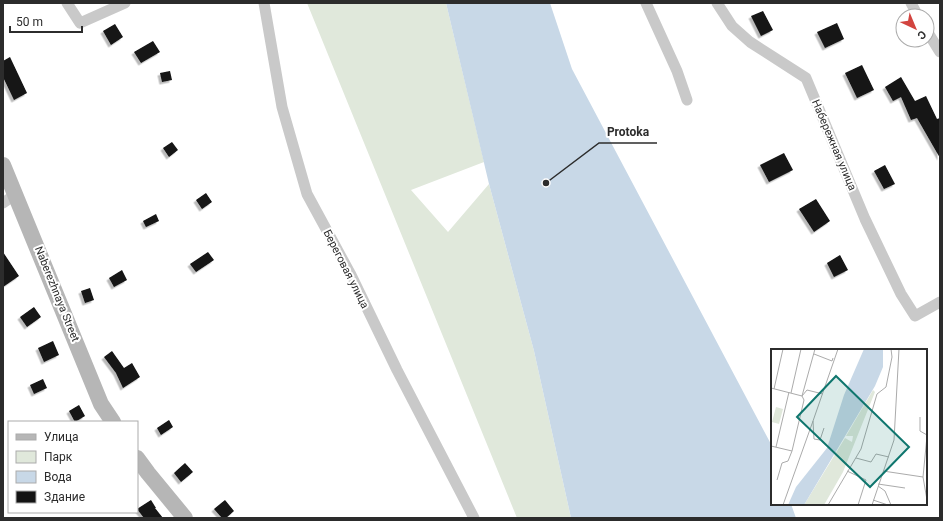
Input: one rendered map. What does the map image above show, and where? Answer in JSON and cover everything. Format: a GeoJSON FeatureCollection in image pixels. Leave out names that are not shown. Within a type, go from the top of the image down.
{"type":"FeatureCollection","features":[{"type":"Feature","properties":{"kind":"street"},"geometry":{"type":"LineString","coordinates":[[67,3],[80,23],[124,3]]}},
{"type":"Feature","properties":{"kind":"street","name":"Береговая улица"},"geometry":{"type":"LineString","coordinates":[[264,3],[282,107],[306,194],[351,275],[397,370],[474,518]]}},
{"type":"Feature","properties":{"kind":"street"},"geometry":{"type":"LineString","coordinates":[[646,3],[677,70],[687,100]]}},
{"type":"Feature","properties":{"kind":"street","name":"Набережная улица"},"geometry":{"type":"LineString","coordinates":[[717,3],[732,26],[750,42],[806,78],[865,219],[901,294],[915,316],[940,302]]}},
{"type":"Feature","properties":{"kind":"street","name":"Naberezhnaya Street"},"geometry":{"type":"LineString","coordinates":[[3,166],[16,194],[101,404],[113,421]]}},
{"type":"Feature","properties":{"kind":"street"},"geometry":{"type":"LineString","coordinates":[[3,203],[16,194]]}},
{"type":"Feature","properties":{"kind":"street"},"geometry":{"type":"LineString","coordinates":[[138,459],[148,474],[185,518]]}},
{"type":"Feature","properties":{"kind":"green space"},"geometry":{"type":"Polygon","coordinates":[[[307,3],[446,3],[484,162],[411,190],[448,232],[489,184],[534,351],[571,518],[517,518],[307,3]]]}},
{"type":"Feature","properties":{"kind":"water"},"geometry":{"type":"Polygon","coordinates":[[[446,3],[550,3],[572,69],[771,444],[771,505],[791,505],[796,518],[571,518],[534,351],[489,184],[446,3]]]}},
{"type":"Feature","properties":{"kind":"building"},"geometry":{"type":"Polygon","coordinates":[[[763,11],[773,30],[761,36],[751,16],[763,11]]]}},
{"type":"Feature","properties":{"kind":"building"},"geometry":{"type":"Polygon","coordinates":[[[837,23],[844,39],[825,48],[817,32],[837,23]]]}},
{"type":"Feature","properties":{"kind":"building"},"geometry":{"type":"Polygon","coordinates":[[[115,24],[123,37],[111,45],[103,31],[115,24]]]}},
{"type":"Feature","properties":{"kind":"building"},"geometry":{"type":"Polygon","coordinates":[[[153,41],[160,52],[141,63],[134,52],[153,41]]]}},
{"type":"Feature","properties":{"kind":"building"},"geometry":{"type":"Polygon","coordinates":[[[10,57],[27,93],[14,100],[3,77],[3,61],[10,57]]]}},
{"type":"Feature","properties":{"kind":"building"},"geometry":{"type":"Polygon","coordinates":[[[862,65],[874,90],[857,98],[845,73],[862,65]]]}},
{"type":"Feature","properties":{"kind":"building"},"geometry":{"type":"Polygon","coordinates":[[[170,71],[172,80],[162,82],[160,73],[170,71]]]}},
{"type":"Feature","properties":{"kind":"building"},"geometry":{"type":"Polygon","coordinates":[[[901,77],[915,101],[926,96],[937,119],[940,118],[940,158],[917,118],[911,120],[901,97],[893,101],[885,87],[901,77]]]}},
{"type":"Feature","properties":{"kind":"building"},"geometry":{"type":"Polygon","coordinates":[[[172,142],[178,150],[169,157],[163,148],[172,142]]]}},
{"type":"Feature","properties":{"kind":"building"},"geometry":{"type":"Polygon","coordinates":[[[784,153],[793,170],[769,182],[760,165],[784,153]]]}},
{"type":"Feature","properties":{"kind":"building"},"geometry":{"type":"Polygon","coordinates":[[[885,165],[895,184],[884,189],[874,171],[885,165]]]}},
{"type":"Feature","properties":{"kind":"building"},"geometry":{"type":"Polygon","coordinates":[[[206,193],[212,202],[202,209],[196,200],[206,193]]]}},
{"type":"Feature","properties":{"kind":"building"},"geometry":{"type":"Polygon","coordinates":[[[816,199],[830,221],[814,232],[799,209],[816,199]]]}},
{"type":"Feature","properties":{"kind":"building"},"geometry":{"type":"Polygon","coordinates":[[[156,214],[159,221],[146,227],[143,221],[156,214]]]}},
{"type":"Feature","properties":{"kind":"building"},"geometry":{"type":"Polygon","coordinates":[[[3,252],[19,276],[3,287],[3,252]]]}},
{"type":"Feature","properties":{"kind":"building"},"geometry":{"type":"Polygon","coordinates":[[[208,252],[214,260],[196,272],[190,264],[208,252]]]}},
{"type":"Feature","properties":{"kind":"building"},"geometry":{"type":"Polygon","coordinates":[[[840,255],[848,270],[834,277],[827,263],[840,255]]]}},
{"type":"Feature","properties":{"kind":"building"},"geometry":{"type":"Polygon","coordinates":[[[122,270],[127,280],[114,287],[109,278],[122,270]]]}},
{"type":"Feature","properties":{"kind":"building"},"geometry":{"type":"Polygon","coordinates":[[[90,288],[94,300],[85,303],[81,291],[90,288]]]}},
{"type":"Feature","properties":{"kind":"building"},"geometry":{"type":"Polygon","coordinates":[[[34,307],[41,317],[27,327],[20,317],[34,307]]]}},
{"type":"Feature","properties":{"kind":"building"},"geometry":{"type":"Polygon","coordinates":[[[53,341],[59,355],[44,362],[38,348],[53,341]]]}},
{"type":"Feature","properties":{"kind":"building"},"geometry":{"type":"Polygon","coordinates":[[[112,351],[124,368],[132,363],[140,377],[123,388],[116,373],[104,357],[112,351]]]}},
{"type":"Feature","properties":{"kind":"building"},"geometry":{"type":"Polygon","coordinates":[[[43,379],[47,388],[34,394],[30,385],[43,379]]]}},
{"type":"Feature","properties":{"kind":"building"},"geometry":{"type":"Polygon","coordinates":[[[79,405],[85,416],[74,421],[69,411],[79,405]]]}},
{"type":"Feature","properties":{"kind":"building"},"geometry":{"type":"Polygon","coordinates":[[[169,420],[173,427],[161,435],[157,428],[169,420]]]}},
{"type":"Feature","properties":{"kind":"building"},"geometry":{"type":"Polygon","coordinates":[[[185,463],[193,472],[181,482],[174,473],[185,463]]]}},
{"type":"Feature","properties":{"kind":"building"},"geometry":{"type":"Polygon","coordinates":[[[151,500],[163,518],[144,518],[138,508],[151,500]]]}},
{"type":"Feature","properties":{"kind":"building"},"geometry":{"type":"Polygon","coordinates":[[[225,500],[234,511],[226,518],[222,518],[214,509],[225,500]]]}},
{"type":"Feature","properties":{"kind":"place","name":"Protoka"},"geometry":{"type":"Point","coordinates":[546,183]}}]}
